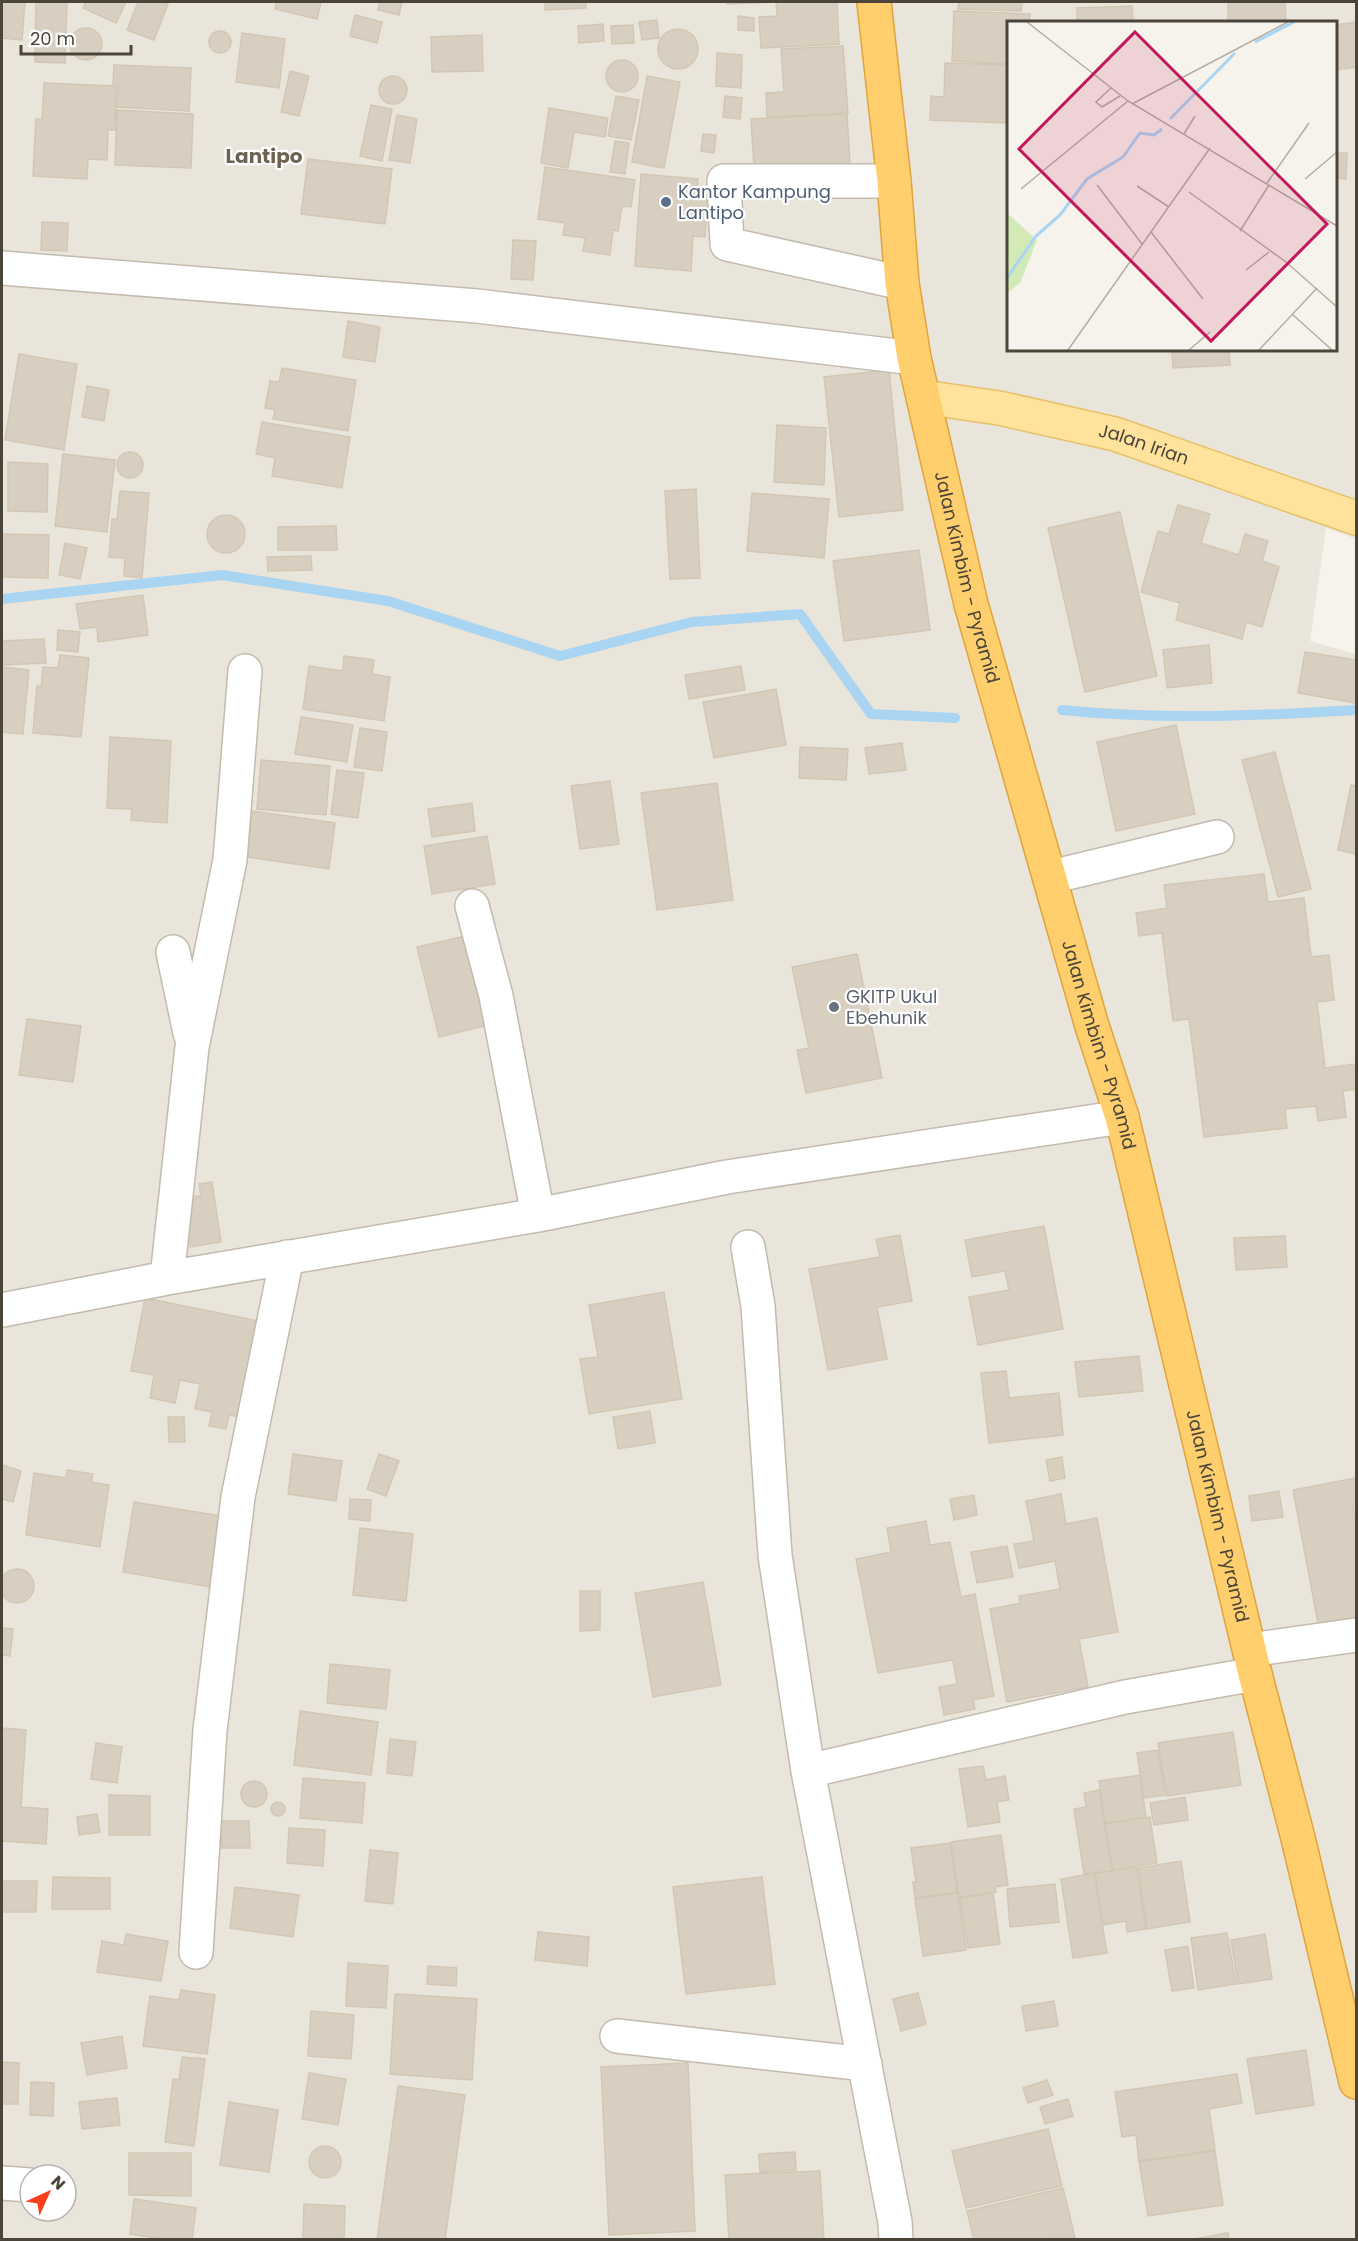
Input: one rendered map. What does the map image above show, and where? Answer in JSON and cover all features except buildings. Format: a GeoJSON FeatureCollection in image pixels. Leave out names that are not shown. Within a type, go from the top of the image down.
{"type":"FeatureCollection","features":[{"type":"Feature","properties":{"kind":"highway","name":"Jalan Kimbim - Pyramid"},"geometry":{"type":"LineString","coordinates":[[873,2],[894,181],[902,283],[914,358],[971,604],[1051,876],[1092,1026],[1122,1117],[1252,1662],[1298,1838],[1356,2082]]}},
{"type":"Feature","properties":{"kind":"main road","name":"Jalan Irian"},"geometry":{"type":"LineString","coordinates":[[923,397],[999,408],[1115,434],[1356,518]]}},
{"type":"Feature","properties":{"kind":"street"},"geometry":{"type":"LineString","coordinates":[[894,181],[724,181],[727,244],[902,283]]}},
{"type":"Feature","properties":{"kind":"street"},"geometry":{"type":"LineString","coordinates":[[2,268],[477,306],[914,358]]}},
{"type":"Feature","properties":{"kind":"street"},"geometry":{"type":"LineString","coordinates":[[167,1278],[192,1047],[230,860],[245,671]]}},
{"type":"Feature","properties":{"kind":"street"},"geometry":{"type":"LineString","coordinates":[[1051,876],[1217,837]]}},
{"type":"Feature","properties":{"kind":"street"},"geometry":{"type":"LineString","coordinates":[[472,906],[496,996],[538,1215]]}},
{"type":"Feature","properties":{"kind":"street"},"geometry":{"type":"LineString","coordinates":[[173,952],[192,1047]]}},
{"type":"Feature","properties":{"kind":"street"},"geometry":{"type":"LineString","coordinates":[[2,1310],[167,1278],[538,1215],[727,1177],[1122,1117]]}},
{"type":"Feature","properties":{"kind":"street"},"geometry":{"type":"LineString","coordinates":[[748,1247],[758,1306],[775,1555],[808,1771],[895,2222],[896,2240]]}},
{"type":"Feature","properties":{"kind":"street"},"geometry":{"type":"LineString","coordinates":[[196,1952],[210,1730],[238,1497],[287,1257]]}},
{"type":"Feature","properties":{"kind":"street"},"geometry":{"type":"LineString","coordinates":[[808,1771],[1125,1697],[1356,1635]]}},
{"type":"Feature","properties":{"kind":"street"},"geometry":{"type":"LineString","coordinates":[[617,2036],[865,2064]]}},
{"type":"Feature","properties":{"kind":"street"},"geometry":{"type":"LineString","coordinates":[[2,2183],[18,2184]]}},
{"type":"Feature","properties":{"kind":"shaded area"},"geometry":{"type":"Polygon","coordinates":[[[2,2],[1356,2],[1356,539],[1326,528],[1310,641],[1356,654],[1356,2239],[2,2240],[2,2]]]}},
{"type":"Feature","properties":{"kind":"waterway"},"geometry":{"type":"LineString","coordinates":[[2,599],[222,575],[388,601],[560,656],[692,622],[800,614],[871,714],[955,718]]}},
{"type":"Feature","properties":{"kind":"waterway"},"geometry":{"type":"LineString","coordinates":[[1062,710],[1136,715],[1209,716],[1356,710]]}},
{"type":"Feature","properties":{"kind":"place","name":"Kantor Kampung Lantipo"},"geometry":{"type":"Point","coordinates":[666,202]}},
{"type":"Feature","properties":{"kind":"place","name":"GKITP Ukul Ebehunik"},"geometry":{"type":"Point","coordinates":[834,1007]}},
{"type":"Feature","properties":{"kind":"district","name":"Lantipo"},"geometry":{"type":"Point","coordinates":[264,156]}}]}
